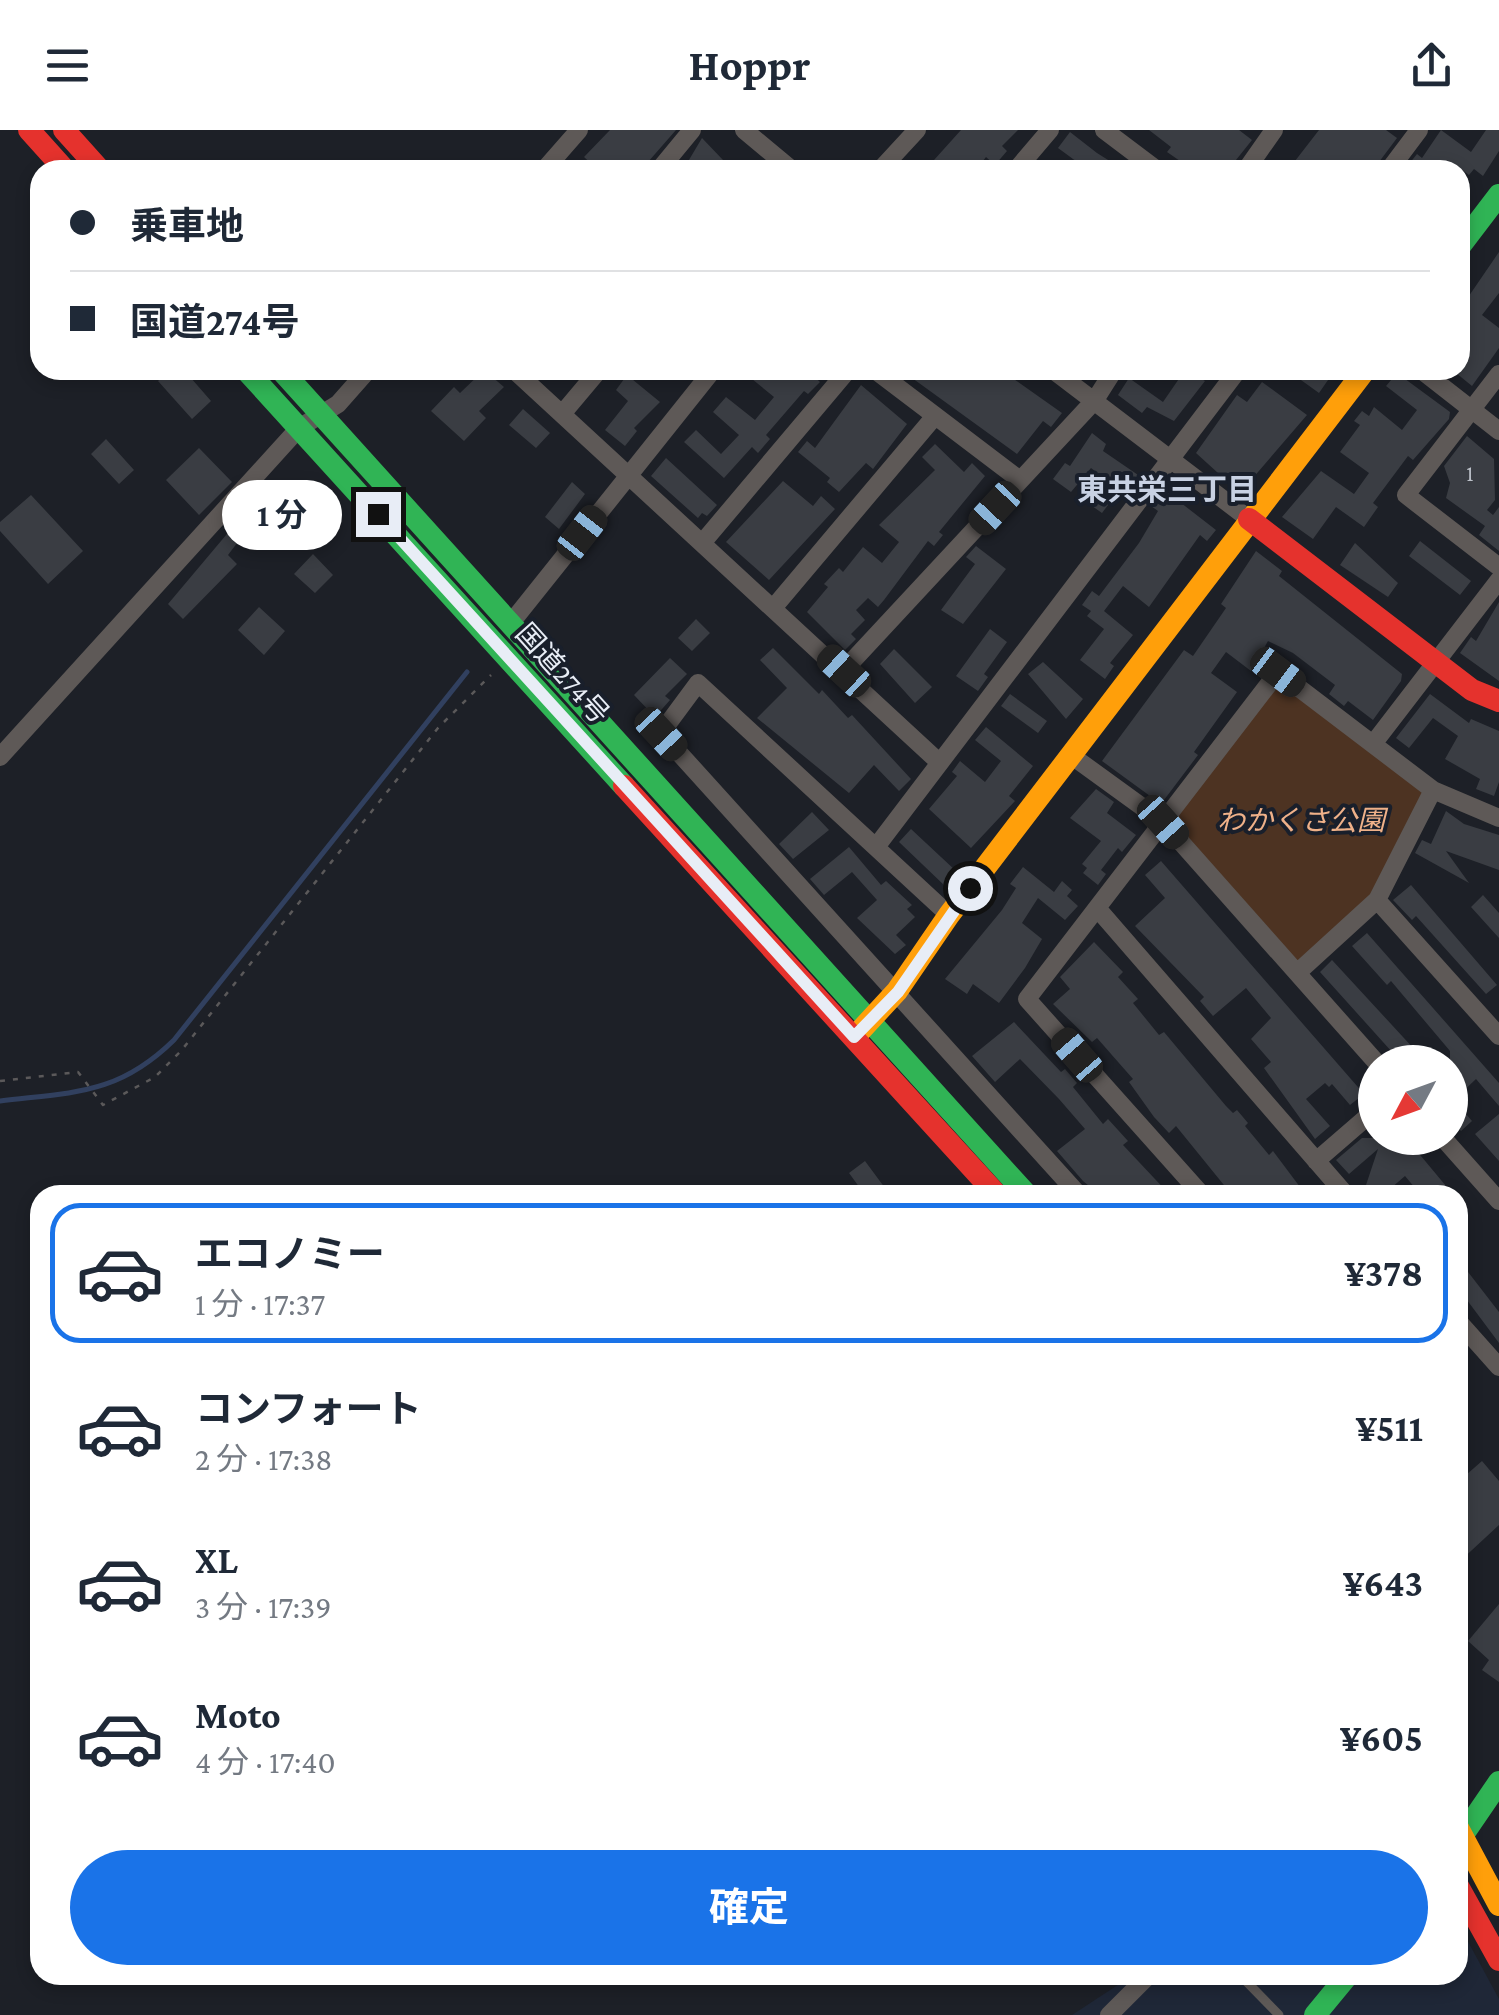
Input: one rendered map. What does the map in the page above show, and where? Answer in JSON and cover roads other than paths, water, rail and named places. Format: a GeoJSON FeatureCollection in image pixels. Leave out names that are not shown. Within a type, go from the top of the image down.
{"type":"FeatureCollection","features":[{"type":"Feature","properties":{"kind":"main road"},"geometry":{"type":"LineString","coordinates":[[29,130],[56,160]]}},
{"type":"Feature","properties":{"kind":"main road"},"geometry":{"type":"LineString","coordinates":[[64,130],[91,160]]}},
{"type":"Feature","properties":{"kind":"main road"},"geometry":{"type":"LineString","coordinates":[[1470,233],[1499,195]]}},
{"type":"Feature","properties":{"kind":"main road","name":"国道274号"},"geometry":{"type":"LineString","coordinates":[[255,380],[987,1185]]}},
{"type":"Feature","properties":{"kind":"main road","name":"国道274号"},"geometry":{"type":"LineString","coordinates":[[291,380],[1018,1185]]}},
{"type":"Feature","properties":{"kind":"main road"},"geometry":{"type":"LineString","coordinates":[[854,1037],[898,992],[949,915],[1356,380]]}},
{"type":"Feature","properties":{"kind":"main road"},"geometry":{"type":"LineString","coordinates":[[1249,519],[1472,690],[1499,701]]}},
{"type":"Feature","properties":{"kind":"main road"},"geometry":{"type":"LineString","coordinates":[[1468,1823],[1499,1782]]}},
{"type":"Feature","properties":{"kind":"main road"},"geometry":{"type":"LineString","coordinates":[[1468,1851],[1499,1905]]}},
{"type":"Feature","properties":{"kind":"main road"},"geometry":{"type":"LineString","coordinates":[[1468,1904],[1499,1960]]}},
{"type":"Feature","properties":{"kind":"main road"},"geometry":{"type":"LineString","coordinates":[[1315,2015],[1340,1985]]}},
{"type":"Feature","properties":{"kind":"street"},"geometry":{"type":"LineString","coordinates":[[552,160],[578,130]]}},
{"type":"Feature","properties":{"kind":"street"},"geometry":{"type":"LineString","coordinates":[[666,160],[692,130]]}},
{"type":"Feature","properties":{"kind":"street"},"geometry":{"type":"LineString","coordinates":[[744,130],[772,160]]}},
{"type":"Feature","properties":{"kind":"street"},"geometry":{"type":"LineString","coordinates":[[889,160],[917,130]]}},
{"type":"Feature","properties":{"kind":"street"},"geometry":{"type":"LineString","coordinates":[[1024,160],[1050,130]]}},
{"type":"Feature","properties":{"kind":"street"},"geometry":{"type":"LineString","coordinates":[[1104,130],[1144,160]]}},
{"type":"Feature","properties":{"kind":"street"},"geometry":{"type":"LineString","coordinates":[[1253,160],[1274,130]]}},
{"type":"Feature","properties":{"kind":"street"},"geometry":{"type":"LineString","coordinates":[[1396,160],[1419,130]]}},
{"type":"Feature","properties":{"kind":"street"},"geometry":{"type":"LineString","coordinates":[[1499,374],[1406,496],[1499,567]]}},
{"type":"Feature","properties":{"kind":"street"},"geometry":{"type":"LineString","coordinates":[[0,757],[299,428],[338,404],[359,380]]}},
{"type":"Feature","properties":{"kind":"street"},"geometry":{"type":"LineString","coordinates":[[525,380],[940,763]]}},
{"type":"Feature","properties":{"kind":"street"},"geometry":{"type":"LineString","coordinates":[[562,414],[591,380]]}},
{"type":"Feature","properties":{"kind":"street"},"geometry":{"type":"LineString","coordinates":[[511,623],[705,380]]}},
{"type":"Feature","properties":{"kind":"street"},"geometry":{"type":"LineString","coordinates":[[703,542],[840,380]]}},
{"type":"Feature","properties":{"kind":"street"},"geometry":{"type":"LineString","coordinates":[[888,380],[1020,480]]}},
{"type":"Feature","properties":{"kind":"street"},"geometry":{"type":"LineString","coordinates":[[1066,380],[1249,519]]}},
{"type":"Feature","properties":{"kind":"street"},"geometry":{"type":"LineString","coordinates":[[844,671],[1094,400],[1107,380]]}},
{"type":"Feature","properties":{"kind":"street"},"geometry":{"type":"LineString","coordinates":[[876,847],[1230,380]]}},
{"type":"Feature","properties":{"kind":"street"},"geometry":{"type":"LineString","coordinates":[[1434,380],[1499,430]]}},
{"type":"Feature","properties":{"kind":"street"},"geometry":{"type":"LineString","coordinates":[[774,607],[935,416]]}},
{"type":"Feature","properties":{"kind":"street"},"geometry":{"type":"LineString","coordinates":[[1373,744],[1499,580]]}},
{"type":"Feature","properties":{"kind":"street"},"geometry":{"type":"LineString","coordinates":[[1193,1185],[1027,999],[1278,672],[1434,790],[1499,818]]}},
{"type":"Feature","properties":{"kind":"street"},"geometry":{"type":"LineString","coordinates":[[949,915],[698,683],[661,734],[1069,1185]]}},
{"type":"Feature","properties":{"kind":"street"},"geometry":{"type":"LineString","coordinates":[[1072,756],[1163,822],[1361,1045]]}},
{"type":"Feature","properties":{"kind":"street"},"geometry":{"type":"LineString","coordinates":[[1296,973],[1377,900],[1434,790]]}},
{"type":"Feature","properties":{"kind":"street"},"geometry":{"type":"LineString","coordinates":[[1377,900],[1499,1036]]}},
{"type":"Feature","properties":{"kind":"street"},"geometry":{"type":"LineString","coordinates":[[1096,908],[1337,1185]]}},
{"type":"Feature","properties":{"kind":"street"},"geometry":{"type":"LineString","coordinates":[[1316,1161],[1358,1125]]}},
{"type":"Feature","properties":{"kind":"street"},"geometry":{"type":"LineString","coordinates":[[1458,1155],[1499,1201]]}},
{"type":"Feature","properties":{"kind":"street"},"geometry":{"type":"LineString","coordinates":[[1468,1331],[1499,1367]]}},
{"type":"Feature","properties":{"kind":"street"},"geometry":{"type":"LineString","coordinates":[[1110,2015],[1139,1985]]}},
{"type":"Feature","properties":{"kind":"lane"},"geometry":{"type":"LineString","coordinates":[[1250,1985],[1280,2015]]}},
{"type":"Feature","properties":{"kind":"waterway"},"geometry":{"type":"LineString","coordinates":[[0,1101],[73,1092],[114,1081],[134,1071],[174,1040],[467,672]]}},
{"type":"Feature","properties":{"kind":"district","name":"東共栄三丁目"},"geometry":{"type":"Point","coordinates":[1167,490]}},
{"type":"Feature","properties":{"kind":"park label","name":"わかくさ公園"},"geometry":{"type":"Point","coordinates":[1301,820]}}]}
